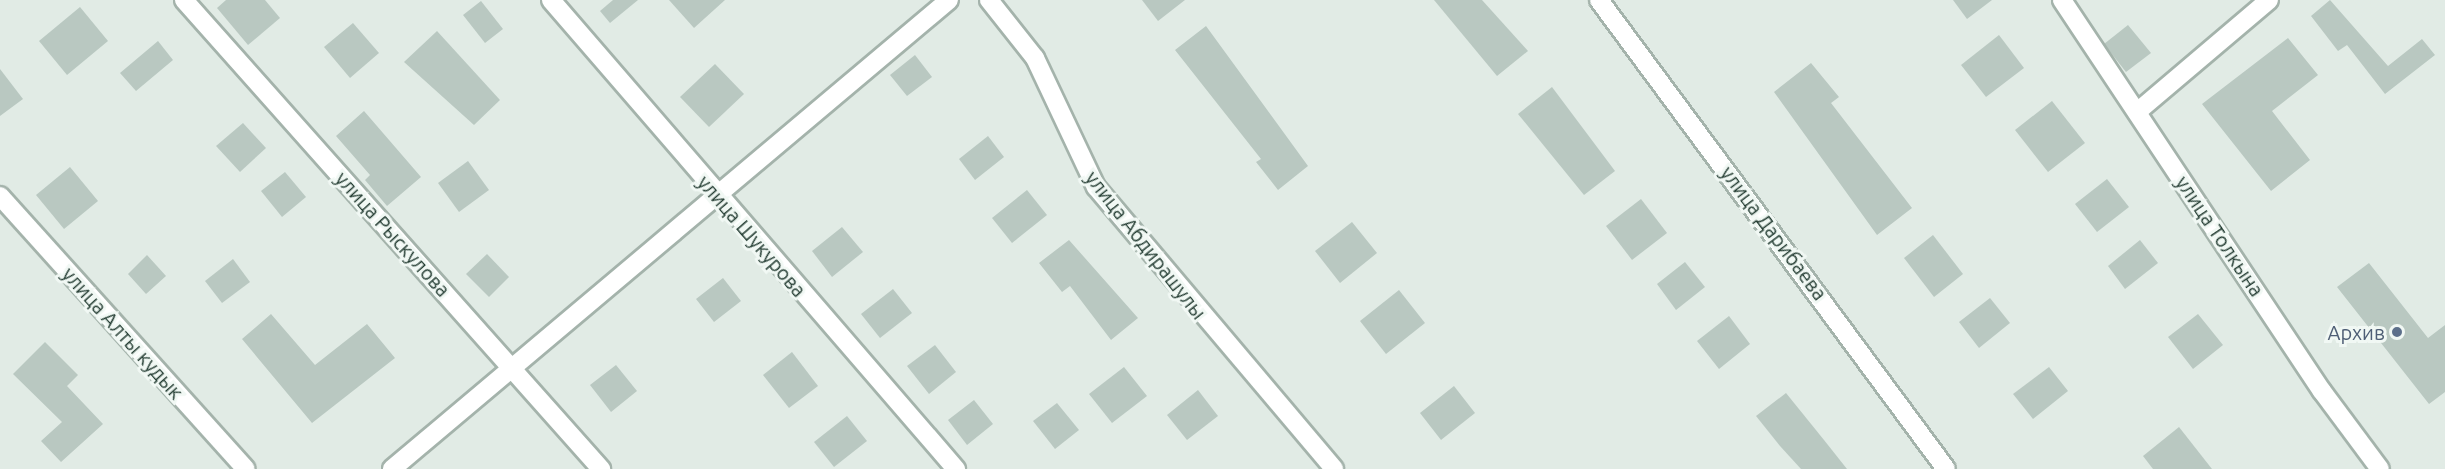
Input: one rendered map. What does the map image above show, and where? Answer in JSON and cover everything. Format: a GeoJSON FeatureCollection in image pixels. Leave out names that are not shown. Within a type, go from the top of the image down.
{"type":"FeatureCollection","features":[{"type":"Feature","properties":{"kind":"street","name":"улица Рыскулова"},"geometry":{"type":"LineString","coordinates":[[184,0],[601,469]]}},
{"type":"Feature","properties":{"kind":"street","name":"улица Шукурова"},"geometry":{"type":"LineString","coordinates":[[551,0],[716,195],[956,469]]}},
{"type":"Feature","properties":{"kind":"street"},"geometry":{"type":"LineString","coordinates":[[392,469],[949,0]]}},
{"type":"Feature","properties":{"kind":"street","name":"улица Абдирашулы"},"geometry":{"type":"LineString","coordinates":[[989,0],[1035,58],[1096,187],[1334,469]]}},
{"type":"Feature","properties":{"kind":"street","name":"улица Дарибаева"},"geometry":{"type":"LineString","coordinates":[[1599,0],[1946,469]]}},
{"type":"Feature","properties":{"kind":"street","name":"улица Толкына"},"geometry":{"type":"LineString","coordinates":[[2062,0],[2322,391],[2380,469]]}},
{"type":"Feature","properties":{"kind":"street"},"geometry":{"type":"LineString","coordinates":[[2137,112],[2269,0]]}},
{"type":"Feature","properties":{"kind":"street","name":"улица Алты кудык"},"geometry":{"type":"LineString","coordinates":[[0,196],[246,469]]}},
{"type":"Feature","properties":{"kind":"building"},"geometry":{"type":"Polygon","coordinates":[[[226,0],[265,0],[280,18],[248,45],[217,8],[226,0]]]}},
{"type":"Feature","properties":{"kind":"building"},"geometry":{"type":"Polygon","coordinates":[[[613,0],[638,0],[610,23],[600,11],[613,0]]]}},
{"type":"Feature","properties":{"kind":"building"},"geometry":{"type":"Polygon","coordinates":[[[669,0],[725,0],[694,28],[669,0]]]}},
{"type":"Feature","properties":{"kind":"building"},"geometry":{"type":"Polygon","coordinates":[[[1142,0],[1185,0],[1158,21],[1142,0]]]}},
{"type":"Feature","properties":{"kind":"building"},"geometry":{"type":"Polygon","coordinates":[[[1434,0],[1482,0],[1528,51],[1497,76],[1434,0]]]}},
{"type":"Feature","properties":{"kind":"building"},"geometry":{"type":"Polygon","coordinates":[[[1953,0],[1992,0],[1967,19],[1953,0]]]}},
{"type":"Feature","properties":{"kind":"building"},"geometry":{"type":"Polygon","coordinates":[[[2330,0],[2388,66],[2422,39],[2435,55],[2385,94],[2347,45],[2338,51],[2311,16],[2330,0]]]}},
{"type":"Feature","properties":{"kind":"building"},"geometry":{"type":"Polygon","coordinates":[[[481,1],[503,29],[485,43],[463,15],[481,1]]]}},
{"type":"Feature","properties":{"kind":"building"},"geometry":{"type":"Polygon","coordinates":[[[80,7],[108,41],[67,75],[39,41],[80,7]]]}},
{"type":"Feature","properties":{"kind":"building"},"geometry":{"type":"Polygon","coordinates":[[[353,23],[379,53],[350,78],[324,47],[353,23]]]}},
{"type":"Feature","properties":{"kind":"building"},"geometry":{"type":"Polygon","coordinates":[[[2128,25],[2151,53],[2126,72],[2104,44],[2128,25]]]}},
{"type":"Feature","properties":{"kind":"building"},"geometry":{"type":"Polygon","coordinates":[[[1206,26],[1308,166],[1278,190],[1256,162],[1261,159],[1175,50],[1206,26]]]}},
{"type":"Feature","properties":{"kind":"building"},"geometry":{"type":"Polygon","coordinates":[[[437,31],[500,100],[474,125],[404,62],[437,31]]]}},
{"type":"Feature","properties":{"kind":"building"},"geometry":{"type":"Polygon","coordinates":[[[1999,35],[2024,68],[1986,97],[1961,65],[1999,35]]]}},
{"type":"Feature","properties":{"kind":"building"},"geometry":{"type":"Polygon","coordinates":[[[2288,38],[2318,75],[2272,111],[2310,160],[2271,191],[2202,104],[2288,38]]]}},
{"type":"Feature","properties":{"kind":"building"},"geometry":{"type":"Polygon","coordinates":[[[158,41],[173,60],[136,91],[120,73],[158,41]]]}},
{"type":"Feature","properties":{"kind":"building"},"geometry":{"type":"Polygon","coordinates":[[[915,55],[932,77],[907,96],[890,75],[915,55]]]}},
{"type":"Feature","properties":{"kind":"building"},"geometry":{"type":"Polygon","coordinates":[[[1811,63],[1839,97],[1831,103],[1912,208],[1877,235],[1774,92],[1811,63]]]}},
{"type":"Feature","properties":{"kind":"building"},"geometry":{"type":"Polygon","coordinates":[[[715,64],[744,94],[709,127],[680,97],[715,64]]]}},
{"type":"Feature","properties":{"kind":"building"},"geometry":{"type":"Polygon","coordinates":[[[0,69],[23,99],[0,116],[0,69]]]}},
{"type":"Feature","properties":{"kind":"building"},"geometry":{"type":"Polygon","coordinates":[[[1552,87],[1615,171],[1584,195],[1518,114],[1552,87]]]}},
{"type":"Feature","properties":{"kind":"building"},"geometry":{"type":"Polygon","coordinates":[[[2052,101],[2085,143],[2048,172],[2015,130],[2052,101]]]}},
{"type":"Feature","properties":{"kind":"building"},"geometry":{"type":"Polygon","coordinates":[[[364,111],[421,177],[387,206],[365,180],[370,175],[336,136],[364,111]]]}},
{"type":"Feature","properties":{"kind":"building"},"geometry":{"type":"Polygon","coordinates":[[[243,123],[266,148],[240,172],[216,146],[243,123]]]}},
{"type":"Feature","properties":{"kind":"building"},"geometry":{"type":"Polygon","coordinates":[[[988,136],[1004,157],[975,180],[959,159],[988,136]]]}},
{"type":"Feature","properties":{"kind":"building"},"geometry":{"type":"Polygon","coordinates":[[[468,161],[489,190],[459,212],[438,183],[468,161]]]}},
{"type":"Feature","properties":{"kind":"building"},"geometry":{"type":"Polygon","coordinates":[[[70,167],[98,201],[64,229],[36,195],[70,167]]]}},
{"type":"Feature","properties":{"kind":"building"},"geometry":{"type":"Polygon","coordinates":[[[285,172],[306,197],[282,217],[261,191],[285,172]]]}},
{"type":"Feature","properties":{"kind":"building"},"geometry":{"type":"Polygon","coordinates":[[[2107,179],[2129,207],[2097,232],[2075,204],[2107,179]]]}},
{"type":"Feature","properties":{"kind":"building"},"geometry":{"type":"Polygon","coordinates":[[[1027,190],[1047,215],[1012,243],[992,218],[1027,190]]]}},
{"type":"Feature","properties":{"kind":"building"},"geometry":{"type":"Polygon","coordinates":[[[1641,199],[1667,233],[1632,260],[1606,226],[1641,199]]]}},
{"type":"Feature","properties":{"kind":"building"},"geometry":{"type":"Polygon","coordinates":[[[1352,222],[1377,253],[1340,283],[1315,251],[1352,222]]]}},
{"type":"Feature","properties":{"kind":"building"},"geometry":{"type":"Polygon","coordinates":[[[842,227],[863,252],[832,277],[812,251],[842,227]]]}},
{"type":"Feature","properties":{"kind":"building"},"geometry":{"type":"Polygon","coordinates":[[[1933,235],[1963,274],[1934,297],[1904,258],[1933,235]]]}},
{"type":"Feature","properties":{"kind":"building"},"geometry":{"type":"Polygon","coordinates":[[[1069,240],[1138,318],[1111,340],[1070,286],[1062,292],[1039,263],[1069,240]]]}},
{"type":"Feature","properties":{"kind":"building"},"geometry":{"type":"Polygon","coordinates":[[[2140,240],[2158,263],[2125,289],[2108,266],[2140,240]]]}},
{"type":"Feature","properties":{"kind":"building"},"geometry":{"type":"Polygon","coordinates":[[[487,254],[509,277],[489,297],[466,274],[487,254]]]}},
{"type":"Feature","properties":{"kind":"building"},"geometry":{"type":"Polygon","coordinates":[[[147,255],[166,276],[146,294],[128,274],[147,255]]]}},
{"type":"Feature","properties":{"kind":"building"},"geometry":{"type":"Polygon","coordinates":[[[233,259],[250,282],[222,303],[205,281],[233,259]]]}},
{"type":"Feature","properties":{"kind":"building"},"geometry":{"type":"Polygon","coordinates":[[[1685,262],[1705,287],[1676,310],[1657,284],[1685,262]]]}},
{"type":"Feature","properties":{"kind":"building","name":"Архив"},"geometry":{"type":"Polygon","coordinates":[[[2369,263],[2428,338],[2445,325],[2445,392],[2429,404],[2337,287],[2369,263]]]}},
{"type":"Feature","properties":{"kind":"building"},"geometry":{"type":"Polygon","coordinates":[[[723,278],[741,301],[714,322],[696,299],[723,278]]]}},
{"type":"Feature","properties":{"kind":"building"},"geometry":{"type":"Polygon","coordinates":[[[893,289],[912,313],[880,338],[861,314],[893,289]]]}},
{"type":"Feature","properties":{"kind":"building"},"geometry":{"type":"Polygon","coordinates":[[[1399,290],[1425,323],[1386,354],[1360,321],[1399,290]]]}},
{"type":"Feature","properties":{"kind":"building"},"geometry":{"type":"Polygon","coordinates":[[[1990,298],[2010,323],[1979,348],[1959,322],[1990,298]]]}},
{"type":"Feature","properties":{"kind":"building"},"geometry":{"type":"Polygon","coordinates":[[[271,314],[315,365],[367,324],[395,358],[312,423],[242,339],[271,314]]]}},
{"type":"Feature","properties":{"kind":"building"},"geometry":{"type":"Polygon","coordinates":[[[2198,314],[2223,345],[2193,369],[2168,337],[2198,314]]]}},
{"type":"Feature","properties":{"kind":"building"},"geometry":{"type":"Polygon","coordinates":[[[1729,316],[1750,344],[1719,369],[1697,341],[1729,316]]]}},
{"type":"Feature","properties":{"kind":"building"},"geometry":{"type":"Polygon","coordinates":[[[45,342],[78,375],[67,386],[103,424],[61,462],[41,441],[62,422],[13,374],[45,342]]]}},
{"type":"Feature","properties":{"kind":"building"},"geometry":{"type":"Polygon","coordinates":[[[935,345],[956,372],[929,394],[907,366],[935,345]]]}},
{"type":"Feature","properties":{"kind":"building"},"geometry":{"type":"Polygon","coordinates":[[[792,352],[818,386],[789,408],[763,375],[792,352]]]}},
{"type":"Feature","properties":{"kind":"building"},"geometry":{"type":"Polygon","coordinates":[[[616,365],[637,391],[611,412],[590,385],[616,365]]]}},
{"type":"Feature","properties":{"kind":"building"},"geometry":{"type":"Polygon","coordinates":[[[1124,367],[1147,396],[1112,423],[1089,394],[1124,367]]]}},
{"type":"Feature","properties":{"kind":"building"},"geometry":{"type":"Polygon","coordinates":[[[2049,367],[2068,391],[2033,419],[2013,394],[2049,367]]]}},
{"type":"Feature","properties":{"kind":"building"},"geometry":{"type":"Polygon","coordinates":[[[1454,386],[1475,413],[1441,440],[1420,413],[1454,386]]]}},
{"type":"Feature","properties":{"kind":"building"},"geometry":{"type":"Polygon","coordinates":[[[1198,390],[1218,416],[1187,440],[1167,415],[1198,390]]]}},
{"type":"Feature","properties":{"kind":"building"},"geometry":{"type":"Polygon","coordinates":[[[1786,393],[1847,469],[1801,469],[1780,446],[1756,416],[1786,393]]]}},
{"type":"Feature","properties":{"kind":"building"},"geometry":{"type":"Polygon","coordinates":[[[974,400],[993,424],[967,445],[948,420],[974,400]]]}},
{"type":"Feature","properties":{"kind":"building"},"geometry":{"type":"Polygon","coordinates":[[[1057,403],[1079,430],[1055,449],[1033,421],[1057,403]]]}},
{"type":"Feature","properties":{"kind":"building"},"geometry":{"type":"Polygon","coordinates":[[[847,416],[867,441],[834,467],[814,442],[847,416]]]}},
{"type":"Feature","properties":{"kind":"building"},"geometry":{"type":"Polygon","coordinates":[[[2179,427],[2212,469],[2153,469],[2143,456],[2179,427]]]}},
{"type":"Feature","properties":{"kind":"place","name":"Архив"},"geometry":{"type":"Point","coordinates":[2397,332]}}]}
